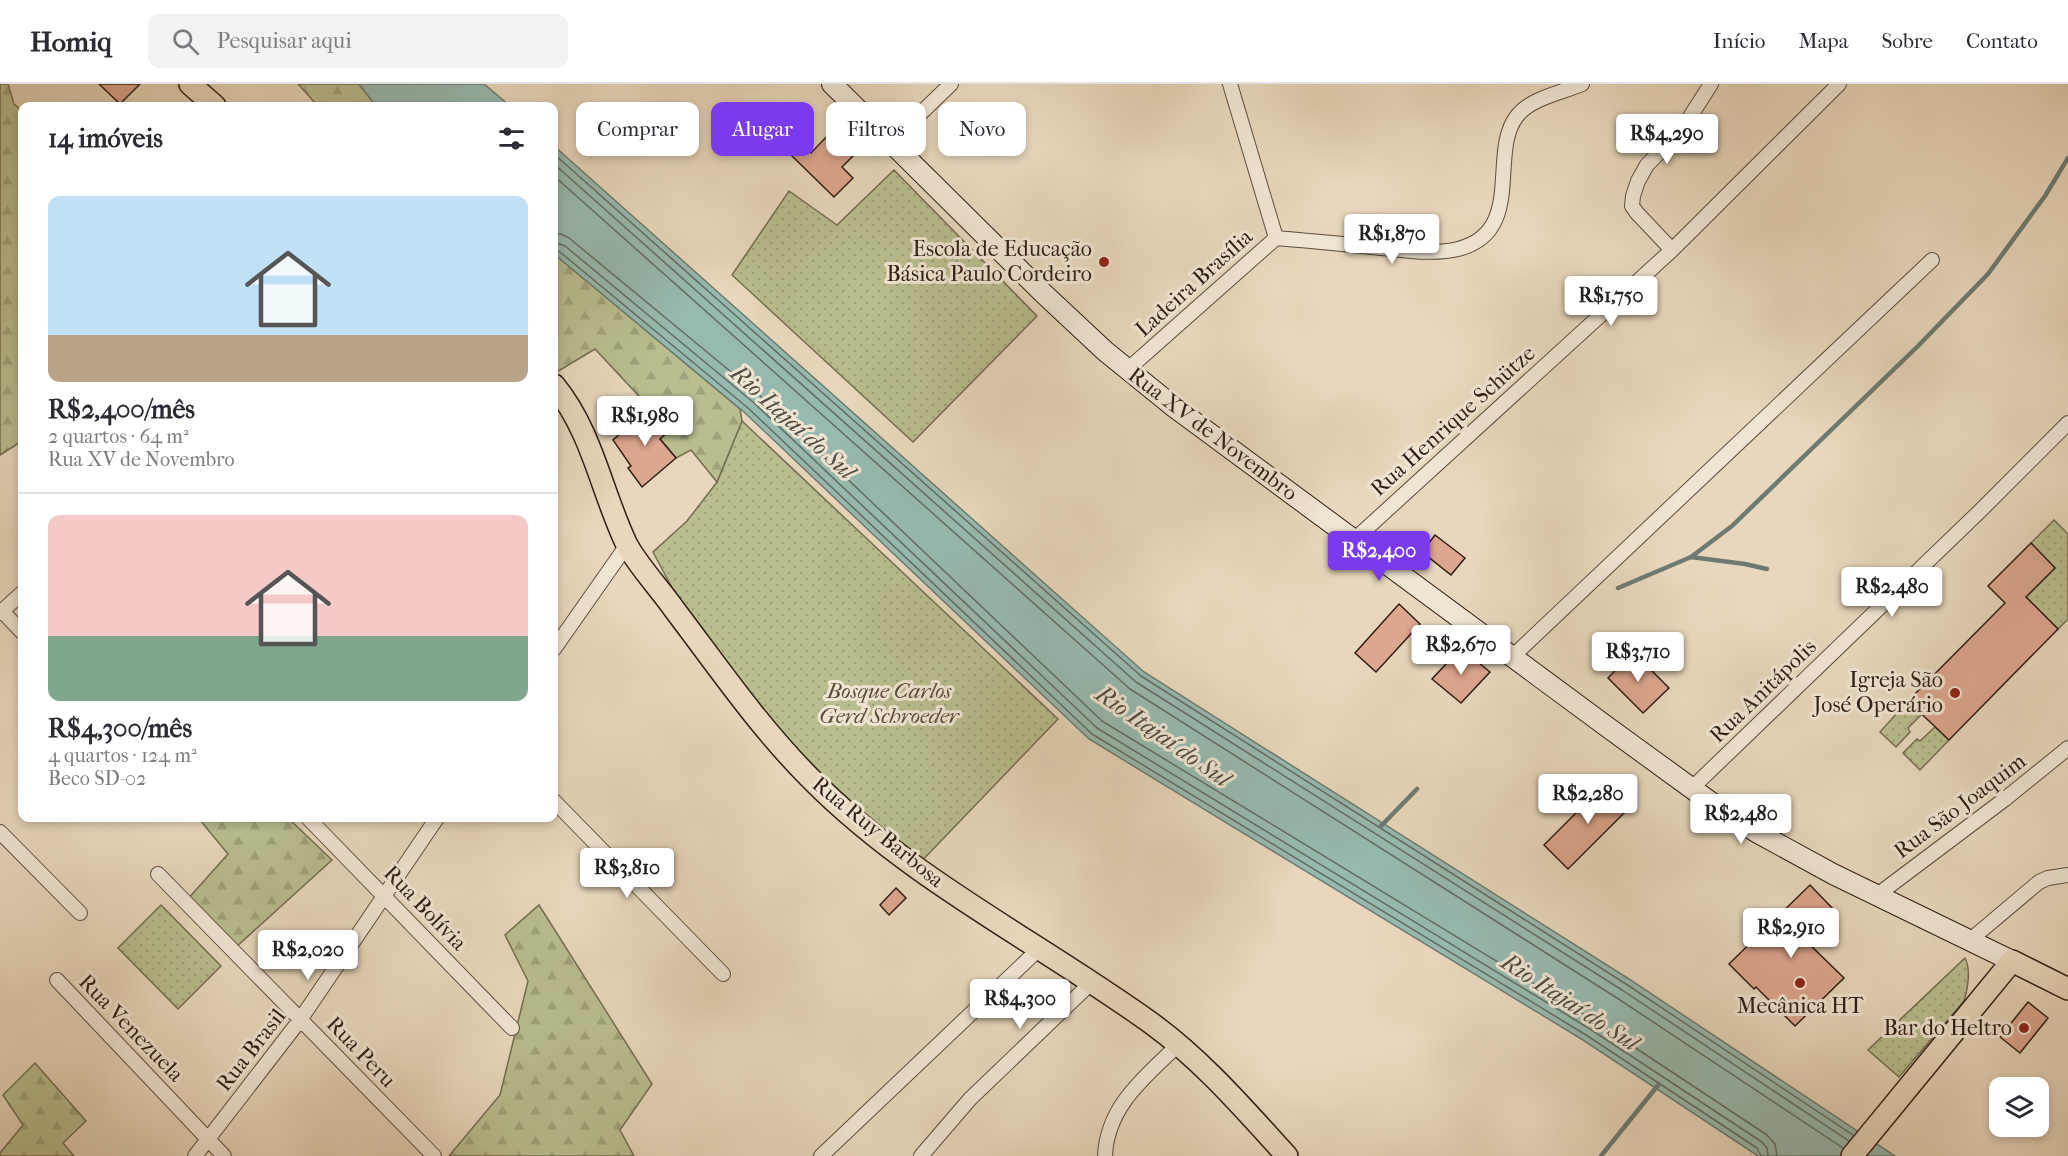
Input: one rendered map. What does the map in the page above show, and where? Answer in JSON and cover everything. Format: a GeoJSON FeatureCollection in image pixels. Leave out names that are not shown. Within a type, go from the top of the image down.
{"type":"FeatureCollection","features":[{"type":"Feature","properties":{"kind":"main road"},"geometry":{"type":"LineString","coordinates":[[190,84],[211,102]]}},
{"type":"Feature","properties":{"kind":"main road","name":"Rua XV de Novembro"},"geometry":{"type":"LineString","coordinates":[[832,84],[850,102]]}},
{"type":"Feature","properties":{"kind":"main road","name":"Rua XV de Novembro"},"geometry":{"type":"LineString","coordinates":[[905,156],[1044,294],[1127,370],[1692,788],[1758,833],[1833,874],[2068,989]]}},
{"type":"Feature","properties":{"kind":"main road","name":"Rua Ruy Barbosa"},"geometry":{"type":"LineString","coordinates":[[558,391],[575,415],[586,438],[627,545],[745,704],[773,739],[811,779],[849,815],[925,875],[1144,1018],[1217,1080],[1287,1156]]}},
{"type":"Feature","properties":{"kind":"main road"},"geometry":{"type":"LineString","coordinates":[[1851,1156],[2012,962]]}},
{"type":"Feature","properties":{"kind":"street"},"geometry":{"type":"LineString","coordinates":[[926,108],[951,84]]}},
{"type":"Feature","properties":{"kind":"street"},"geometry":{"type":"LineString","coordinates":[[1230,84],[1276,238]]}},
{"type":"Feature","properties":{"kind":"street","name":"Ladeira Brasília"},"geometry":{"type":"LineString","coordinates":[[1127,370],[1276,238],[1431,252],[1461,248],[1478,241],[1493,225],[1498,211],[1507,139],[1515,117],[1534,103],[1582,84]]}},
{"type":"Feature","properties":{"kind":"street"},"geometry":{"type":"LineString","coordinates":[[1672,250],[1637,213],[1632,206],[1633,196],[1647,165],[1683,128],[1711,84]]}},
{"type":"Feature","properties":{"kind":"street","name":"Rua Henrique Schütze"},"geometry":{"type":"LineString","coordinates":[[1354,540],[1672,250],[1839,84]]}},
{"type":"Feature","properties":{"kind":"street"},"geometry":{"type":"LineString","coordinates":[[1512,657],[1932,260]]}},
{"type":"Feature","properties":{"kind":"street","name":"Rua Anitápolis"},"geometry":{"type":"LineString","coordinates":[[1692,788],[2068,423]]}},
{"type":"Feature","properties":{"kind":"street"},"geometry":{"type":"LineString","coordinates":[[558,643],[627,545]]}},
{"type":"Feature","properties":{"kind":"street"},"geometry":{"type":"LineString","coordinates":[[18,596],[1,612],[18,628]]}},
{"type":"Feature","properties":{"kind":"street","name":"Rua São Joaquim"},"geometry":{"type":"LineString","coordinates":[[1876,896],[2005,800],[2068,748]]}},
{"type":"Feature","properties":{"kind":"street"},"geometry":{"type":"LineString","coordinates":[[558,805],[723,974]]}},
{"type":"Feature","properties":{"kind":"street","name":"Rua Bolívia"},"geometry":{"type":"LineString","coordinates":[[312,822],[512,1028]]}},
{"type":"Feature","properties":{"kind":"street","name":"Rua Brasil"},"geometry":{"type":"LineString","coordinates":[[195,1156],[300,1020],[434,822]]}},
{"type":"Feature","properties":{"kind":"street"},"geometry":{"type":"LineString","coordinates":[[0,832],[80,913]]}},
{"type":"Feature","properties":{"kind":"street","name":"Rua Peru"},"geometry":{"type":"LineString","coordinates":[[158,874],[434,1156]]}},
{"type":"Feature","properties":{"kind":"street"},"geometry":{"type":"LineString","coordinates":[[1969,941],[2039,882],[2068,875]]}},
{"type":"Feature","properties":{"kind":"street"},"geometry":{"type":"LineString","coordinates":[[821,1156],[1039,949]]}},
{"type":"Feature","properties":{"kind":"street","name":"Rua Venezuela"},"geometry":{"type":"LineString","coordinates":[[57,980],[224,1156]]}},
{"type":"Feature","properties":{"kind":"street"},"geometry":{"type":"LineString","coordinates":[[921,1156],[970,1099],[1091,983]]}},
{"type":"Feature","properties":{"kind":"street"},"geometry":{"type":"LineString","coordinates":[[1105,1156],[1106,1139],[1112,1121],[1126,1099],[1178,1045]]}},
{"type":"Feature","properties":{"kind":"green space"},"geometry":{"type":"Polygon","coordinates":[[[0,84],[8,84],[14,104],[18,108],[18,444],[0,455],[0,84]]]}},
{"type":"Feature","properties":{"kind":"green space"},"geometry":{"type":"Polygon","coordinates":[[[298,84],[359,84],[373,102],[314,102],[298,84]]]}},
{"type":"Feature","properties":{"kind":"green space"},"geometry":{"type":"Polygon","coordinates":[[[894,170],[1037,316],[913,442],[732,275],[789,191],[837,225],[894,170]]]}},
{"type":"Feature","properties":{"kind":"green space"},"geometry":{"type":"Polygon","coordinates":[[[558,257],[740,409],[742,421],[717,482],[691,450],[676,458],[660,439],[668,432],[650,408],[595,349],[558,371],[558,257]]]}},
{"type":"Feature","properties":{"kind":"green space","name":"Bosque Carlos Gerd Schroeder"},"geometry":{"type":"Polygon","coordinates":[[[742,421],[1058,719],[916,867],[813,777],[694,629],[653,552],[687,521],[717,482],[742,421]]]}},
{"type":"Feature","properties":{"kind":"green space"},"geometry":{"type":"Polygon","coordinates":[[[2054,520],[2068,534],[2068,619],[2058,629],[2026,597],[2055,568],[2031,543],[2054,520]]]}},
{"type":"Feature","properties":{"kind":"green space"},"geometry":{"type":"Polygon","coordinates":[[[1908,701],[1922,714],[1908,728],[1910,732],[1896,747],[1880,732],[1908,701]]]}},
{"type":"Feature","properties":{"kind":"green space"},"geometry":{"type":"Polygon","coordinates":[[[1935,727],[1949,740],[1920,770],[1903,753],[1917,739],[1920,741],[1935,727]]]}},
{"type":"Feature","properties":{"kind":"green space"},"geometry":{"type":"Polygon","coordinates":[[[202,822],[292,822],[332,860],[236,947],[187,900],[228,854],[202,822]]]}},
{"type":"Feature","properties":{"kind":"green space"},"geometry":{"type":"Polygon","coordinates":[[[161,905],[221,966],[178,1009],[118,948],[161,905]]]}},
{"type":"Feature","properties":{"kind":"green space"},"geometry":{"type":"Polygon","coordinates":[[[539,905],[652,1084],[620,1130],[634,1156],[449,1156],[500,1095],[528,981],[505,935],[539,905]]]}},
{"type":"Feature","properties":{"kind":"green space"},"geometry":{"type":"Polygon","coordinates":[[[1965,958],[1968,979],[1964,1001],[1899,1077],[1868,1050],[1965,958]]]}},
{"type":"Feature","properties":{"kind":"green space"},"geometry":{"type":"Polygon","coordinates":[[[35,1063],[86,1121],[63,1143],[74,1156],[0,1156],[23,1125],[3,1095],[35,1063]]]}},
{"type":"Feature","properties":{"kind":"water"},"geometry":{"type":"Polygon","coordinates":[[[359,84],[484,84],[505,102],[373,102],[359,84]]]}},
{"type":"Feature","properties":{"kind":"water","name":"Rio Itajaí do Sul"},"geometry":{"type":"Polygon","coordinates":[[[558,150],[1144,672],[1629,979],[1895,1156],[1758,1156],[1583,1040],[1089,739],[744,412],[558,257],[558,150]]]}},
{"type":"Feature","properties":{"kind":"building"},"geometry":{"type":"Polygon","coordinates":[[[99,84],[140,84],[122,102],[118,102],[99,84]]]}},
{"type":"Feature","properties":{"kind":"building"},"geometry":{"type":"Polygon","coordinates":[[[826,137],[826,156],[853,156],[842,167],[853,178],[834,197],[792,156],[814,156],[814,150],[826,137]]]}},
{"type":"Feature","properties":{"kind":"building"},"geometry":{"type":"Polygon","coordinates":[[[650,408],[668,432],[660,439],[676,458],[642,487],[628,468],[631,466],[613,440],[650,408]]]}},
{"type":"Feature","properties":{"kind":"building"},"geometry":{"type":"Polygon","coordinates":[[[1435,535],[1465,558],[1451,575],[1422,552],[1435,535]]]}},
{"type":"Feature","properties":{"kind":"building"},"geometry":{"type":"Polygon","coordinates":[[[2031,543],[2055,568],[2026,597],[2058,629],[1949,740],[1908,701],[2005,603],[1988,586],[2031,543]]]}},
{"type":"Feature","properties":{"kind":"building"},"geometry":{"type":"Polygon","coordinates":[[[1399,604],[1420,624],[1376,672],[1355,653],[1399,604]]]}},
{"type":"Feature","properties":{"kind":"building"},"geometry":{"type":"Polygon","coordinates":[[[1461,648],[1490,672],[1461,703],[1432,679],[1461,648]]]}},
{"type":"Feature","properties":{"kind":"building"},"geometry":{"type":"Polygon","coordinates":[[[1633,652],[1669,688],[1643,713],[1608,678],[1633,652]]]}},
{"type":"Feature","properties":{"kind":"building"},"geometry":{"type":"Polygon","coordinates":[[[1608,781],[1632,805],[1568,869],[1544,845],[1608,781]]]}},
{"type":"Feature","properties":{"kind":"building"},"geometry":{"type":"Polygon","coordinates":[[[1810,885],[1834,910],[1804,939],[1844,978],[1795,1026],[1729,964],[1810,885]]]}},
{"type":"Feature","properties":{"kind":"building"},"geometry":{"type":"Polygon","coordinates":[[[896,888],[906,898],[889,915],[880,905],[896,888]]]}},
{"type":"Feature","properties":{"kind":"building","name":"Bar do Heltro"},"geometry":{"type":"Polygon","coordinates":[[[2028,1002],[2048,1018],[2020,1053],[2000,1037],[2028,1002]]]}},
{"type":"Feature","properties":{"kind":"waterway"},"geometry":{"type":"LineString","coordinates":[[1691,557],[1732,526],[1918,346],[1988,274],[2045,196],[2068,158]]}},
{"type":"Feature","properties":{"kind":"waterway"},"geometry":{"type":"LineString","coordinates":[[1618,588],[1691,557],[1767,569]]}},
{"type":"Feature","properties":{"kind":"waterway"},"geometry":{"type":"LineString","coordinates":[[1381,826],[1417,789]]}},
{"type":"Feature","properties":{"kind":"waterway"},"geometry":{"type":"LineString","coordinates":[[1601,1156],[1659,1084]]}},
{"type":"Feature","properties":{"kind":"place","name":"Escola de Educação Básica Paulo Cordeiro"},"geometry":{"type":"Point","coordinates":[1104,262]}},
{"type":"Feature","properties":{"kind":"place","name":"Igreja São José Operário"},"geometry":{"type":"Point","coordinates":[1955,693]}},
{"type":"Feature","properties":{"kind":"place","name":"Mecânica HT"},"geometry":{"type":"Point","coordinates":[1800,983]}},
{"type":"Feature","properties":{"kind":"place","name":"Bar do Heltro"},"geometry":{"type":"Point","coordinates":[2024,1028]}}]}
